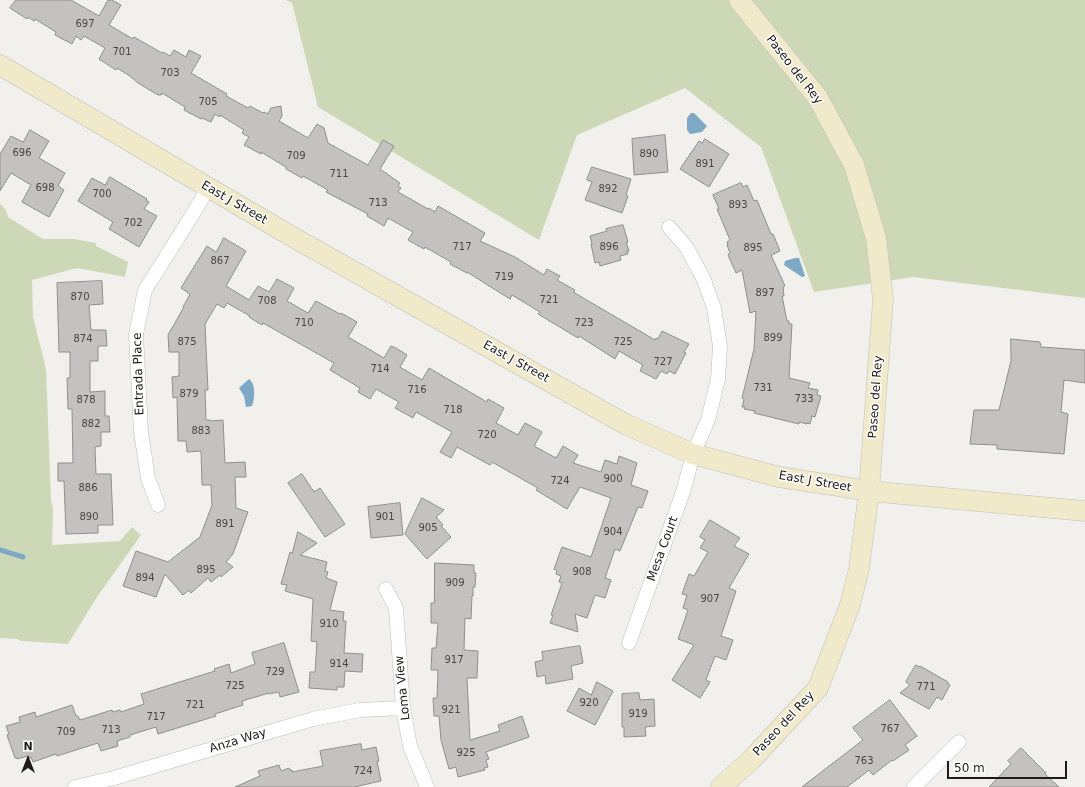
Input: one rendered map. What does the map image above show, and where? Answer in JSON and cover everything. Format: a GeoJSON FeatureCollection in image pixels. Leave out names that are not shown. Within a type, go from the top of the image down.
{"type":"FeatureCollection","features":[{"type":"Feature","properties":{"kind":"street","name":"Paseo del Rey"},"geometry":{"type":"LineString","coordinates":[[721,787],[751,760],[818,688],[850,605],[859,570],[869,491],[883,299],[876,238],[854,165],[818,98],[739,0]]}},
{"type":"Feature","properties":{"kind":"street","name":"East J Street"},"geometry":{"type":"LineString","coordinates":[[0,65],[290,236],[625,424],[693,454],[779,477],[869,491],[1085,511]]}},
{"type":"Feature","properties":{"kind":"street","name":"Entrada Place"},"geometry":{"type":"LineString","coordinates":[[158,505],[148,478],[140,432],[136,334],[145,290],[192,217],[208,188]]}},
{"type":"Feature","properties":{"kind":"street","name":"Mesa Court"},"geometry":{"type":"LineString","coordinates":[[629,643],[684,488],[693,454],[708,420],[718,379],[720,346],[714,308],[704,280],[687,248],[669,227]]}},
{"type":"Feature","properties":{"kind":"street","name":"Loma View"},"geometry":{"type":"LineString","coordinates":[[386,589],[396,608],[402,708],[410,746],[427,787]]}},
{"type":"Feature","properties":{"kind":"street","name":"Anza Way"},"geometry":{"type":"LineString","coordinates":[[75,787],[114,778],[313,719],[360,710],[402,708]]}},
{"type":"Feature","properties":{"kind":"street"},"geometry":{"type":"LineString","coordinates":[[914,787],[959,742]]}},
{"type":"Feature","properties":{"kind":"green space"},"geometry":{"type":"Polygon","coordinates":[[[286,0],[1085,0],[1085,298],[913,277],[814,292],[761,147],[685,88],[577,135],[539,240],[318,107],[292,3],[286,0]]]}},
{"type":"Feature","properties":{"kind":"green space"},"geometry":{"type":"Polygon","coordinates":[[[0,204],[6,210],[8,217],[43,239],[74,239],[96,243],[96,246],[128,262],[125,277],[77,268],[32,280],[33,317],[46,369],[51,500],[53,509],[52,545],[120,541],[132,527],[141,535],[97,597],[68,644],[0,638],[0,204]]]}},
{"type":"Feature","properties":{"kind":"water"},"geometry":{"type":"Polygon","coordinates":[[[691,113],[694,113],[707,126],[702,132],[690,134],[687,130],[687,118],[691,113]]]}},
{"type":"Feature","properties":{"kind":"water"},"geometry":{"type":"Polygon","coordinates":[[[799,258],[805,276],[802,277],[784,265],[785,261],[799,258]]]}},
{"type":"Feature","properties":{"kind":"water"},"geometry":{"type":"Polygon","coordinates":[[[249,379],[254,388],[254,399],[252,406],[246,407],[244,396],[239,388],[249,379]]]}},
{"type":"Feature","properties":{"kind":"building"},"geometry":{"type":"Polygon","coordinates":[[[16,0],[71,0],[99,16],[108,0],[112,0],[121,5],[109,25],[133,39],[134,37],[170,56],[174,50],[186,57],[189,50],[201,56],[191,73],[227,94],[226,96],[248,108],[250,106],[268,114],[271,108],[281,106],[282,116],[279,121],[308,138],[317,124],[324,128],[328,143],[368,165],[383,140],[394,146],[380,169],[400,183],[398,186],[401,188],[398,192],[435,212],[438,206],[485,233],[480,241],[515,257],[544,275],[547,269],[560,276],[557,280],[575,290],[573,292],[655,340],[656,338],[658,339],[662,331],[689,344],[675,374],[669,371],[667,374],[661,371],[656,379],[640,371],[643,365],[619,351],[615,359],[579,336],[578,338],[538,314],[540,312],[512,295],[510,299],[467,272],[450,264],[451,262],[425,247],[424,249],[408,240],[413,232],[388,218],[384,226],[367,216],[368,214],[326,192],[328,190],[303,176],[302,178],[286,169],[286,167],[261,152],[261,154],[244,145],[249,137],[242,133],[244,130],[220,115],[219,117],[215,114],[211,122],[202,118],[201,119],[184,110],[185,107],[162,93],[161,95],[158,95],[117,68],[116,70],[99,59],[105,48],[84,36],[81,40],[76,36],[72,44],[55,35],[56,32],[35,19],[34,21],[28,17],[27,19],[10,8],[16,0]]]}},
{"type":"Feature","properties":{"kind":"building"},"geometry":{"type":"Polygon","coordinates":[[[30,130],[49,141],[39,158],[65,173],[58,186],[64,190],[49,217],[22,202],[31,185],[11,173],[0,191],[0,154],[11,136],[23,142],[30,130]]]}},
{"type":"Feature","properties":{"kind":"building"},"geometry":{"type":"Polygon","coordinates":[[[665,135],[668,172],[634,175],[632,139],[665,135]]]}},
{"type":"Feature","properties":{"kind":"building"},"geometry":{"type":"Polygon","coordinates":[[[705,139],[729,154],[709,187],[680,169],[699,141],[702,143],[705,139]]]}},
{"type":"Feature","properties":{"kind":"building"},"geometry":{"type":"Polygon","coordinates":[[[592,167],[631,179],[626,195],[628,196],[622,213],[585,200],[592,182],[587,180],[592,167]]]}},
{"type":"Feature","properties":{"kind":"building"},"geometry":{"type":"Polygon","coordinates":[[[110,177],[147,199],[146,200],[149,202],[144,209],[157,216],[139,247],[109,229],[113,222],[78,201],[92,178],[105,185],[110,177]]]}},
{"type":"Feature","properties":{"kind":"building"},"geometry":{"type":"Polygon","coordinates":[[[741,183],[743,187],[747,185],[754,201],[757,200],[771,234],[773,234],[780,251],[771,255],[785,286],[783,287],[784,296],[782,296],[787,321],[789,321],[789,324],[792,324],[789,378],[810,383],[808,388],[818,390],[817,395],[821,396],[815,417],[812,416],[810,424],[799,422],[799,424],[754,413],[755,411],[744,409],[745,407],[742,407],[744,399],[742,398],[754,349],[756,311],[750,313],[742,270],[736,273],[728,255],[730,253],[727,242],[730,240],[717,209],[719,209],[713,195],[741,183]]]}},
{"type":"Feature","properties":{"kind":"building"},"geometry":{"type":"Polygon","coordinates":[[[623,225],[628,242],[626,242],[629,251],[627,251],[628,254],[620,256],[621,260],[600,266],[599,262],[595,263],[590,236],[607,231],[606,229],[623,225]]]}},
{"type":"Feature","properties":{"kind":"building"},"geometry":{"type":"Polygon","coordinates":[[[224,238],[246,251],[226,286],[249,300],[258,286],[269,292],[277,279],[294,288],[287,301],[308,313],[316,301],[357,322],[348,337],[384,358],[391,346],[396,348],[407,355],[400,367],[422,380],[429,368],[487,402],[488,399],[504,408],[496,423],[518,435],[525,423],[542,432],[534,446],[556,458],[563,446],[578,455],[573,463],[601,472],[605,460],[617,464],[619,456],[637,463],[631,485],[648,491],[642,508],[638,507],[620,551],[615,549],[605,578],[611,580],[605,598],[595,595],[587,618],[575,614],[578,632],[550,623],[553,615],[551,615],[562,583],[559,582],[561,576],[556,574],[557,571],[554,569],[562,547],[591,557],[611,498],[580,487],[567,509],[536,490],[538,488],[492,462],[490,465],[457,447],[451,458],[440,452],[452,432],[416,412],[413,418],[395,408],[399,402],[376,389],[370,399],[358,392],[360,388],[330,370],[334,363],[263,323],[262,325],[249,317],[250,316],[227,303],[224,308],[217,304],[205,324],[208,390],[205,390],[206,420],[223,420],[225,463],[245,462],[246,477],[235,477],[236,508],[248,512],[233,554],[226,562],[233,567],[221,577],[220,575],[211,582],[208,578],[191,593],[189,590],[183,595],[165,574],[156,597],[123,586],[136,551],[168,562],[200,537],[212,505],[211,485],[202,485],[201,451],[187,452],[186,441],[178,441],[177,397],[173,398],[172,377],[179,376],[179,352],[169,352],[168,335],[190,294],[181,288],[207,246],[216,252],[224,238]]]}},
{"type":"Feature","properties":{"kind":"building"},"geometry":{"type":"Polygon","coordinates":[[[102,281],[103,304],[89,305],[91,330],[106,330],[107,346],[98,346],[98,361],[90,361],[90,392],[105,391],[105,416],[109,416],[110,432],[101,432],[101,446],[95,447],[96,474],[111,474],[113,525],[98,525],[98,533],[66,534],[64,481],[58,481],[58,463],[73,463],[72,409],[68,409],[67,378],[70,378],[70,352],[59,352],[57,283],[102,281]]]}},
{"type":"Feature","properties":{"kind":"building"},"geometry":{"type":"Polygon","coordinates":[[[1011,339],[1040,342],[1041,347],[1085,350],[1085,383],[1064,380],[1061,412],[1068,414],[1064,454],[997,449],[997,445],[970,444],[974,410],[999,410],[1011,361],[1011,339]]]}},
{"type":"Feature","properties":{"kind":"building"},"geometry":{"type":"Polygon","coordinates":[[[302,474],[314,492],[320,488],[345,524],[325,537],[288,483],[302,474]]]}},
{"type":"Feature","properties":{"kind":"building"},"geometry":{"type":"Polygon","coordinates":[[[422,498],[444,510],[436,517],[443,525],[441,526],[451,537],[427,559],[405,534],[422,498]]]}},
{"type":"Feature","properties":{"kind":"building"},"geometry":{"type":"Polygon","coordinates":[[[400,503],[403,535],[371,538],[368,507],[400,503]]]}},
{"type":"Feature","properties":{"kind":"building"},"geometry":{"type":"Polygon","coordinates":[[[710,520],[740,538],[734,546],[749,554],[729,588],[736,591],[721,636],[733,640],[726,660],[715,656],[706,680],[710,682],[700,698],[672,680],[694,645],[678,639],[688,610],[683,608],[687,595],[682,594],[689,574],[694,576],[708,552],[700,548],[705,540],[700,537],[710,520]]]}},
{"type":"Feature","properties":{"kind":"building"},"geometry":{"type":"Polygon","coordinates":[[[298,532],[317,543],[300,555],[327,562],[325,571],[328,572],[326,578],[337,582],[330,610],[344,612],[343,621],[346,621],[344,653],[363,654],[362,672],[345,671],[344,687],[337,687],[337,690],[309,688],[310,672],[315,672],[317,642],[311,641],[313,599],[285,591],[287,585],[281,584],[290,552],[292,553],[298,532]]]}},
{"type":"Feature","properties":{"kind":"building"},"geometry":{"type":"Polygon","coordinates":[[[435,563],[474,565],[474,573],[476,573],[475,587],[473,587],[472,596],[471,619],[465,618],[464,650],[478,651],[477,678],[467,678],[470,740],[500,731],[498,725],[522,716],[529,737],[486,752],[489,759],[486,760],[488,767],[484,768],[485,770],[458,777],[456,767],[449,769],[441,740],[439,716],[434,716],[433,698],[437,698],[438,670],[431,670],[432,648],[436,648],[438,623],[431,623],[431,603],[434,603],[435,563]]]}},
{"type":"Feature","properties":{"kind":"building"},"geometry":{"type":"Polygon","coordinates":[[[284,643],[299,692],[280,697],[279,692],[269,693],[242,701],[243,705],[215,714],[216,716],[158,734],[156,727],[130,735],[130,737],[117,741],[118,746],[101,751],[98,743],[57,756],[56,754],[33,762],[31,757],[28,758],[28,756],[17,759],[15,758],[7,735],[9,734],[6,726],[20,722],[19,717],[35,712],[36,717],[72,705],[76,716],[78,716],[80,720],[112,710],[113,712],[120,710],[121,712],[144,704],[141,694],[215,671],[214,669],[229,664],[231,673],[255,664],[252,653],[284,643]]]}},
{"type":"Feature","properties":{"kind":"building"},"geometry":{"type":"Polygon","coordinates":[[[580,646],[583,663],[571,666],[573,679],[546,684],[545,675],[537,677],[535,662],[543,660],[542,652],[580,646]]]}},
{"type":"Feature","properties":{"kind":"building"},"geometry":{"type":"Polygon","coordinates":[[[916,665],[948,682],[950,685],[942,700],[937,697],[929,709],[900,693],[910,685],[906,682],[916,665]]]}},
{"type":"Feature","properties":{"kind":"building"},"geometry":{"type":"Polygon","coordinates":[[[597,682],[613,691],[595,725],[567,711],[579,688],[591,695],[597,682]]]}},
{"type":"Feature","properties":{"kind":"building"},"geometry":{"type":"Polygon","coordinates":[[[639,693],[640,700],[654,699],[655,726],[645,727],[646,736],[624,737],[624,727],[622,727],[622,694],[639,693]]]}},
{"type":"Feature","properties":{"kind":"building"},"geometry":{"type":"Polygon","coordinates":[[[890,700],[917,736],[905,745],[909,750],[893,761],[892,760],[873,775],[869,770],[847,787],[802,787],[863,740],[853,728],[890,700]]]}},
{"type":"Feature","properties":{"kind":"building"},"geometry":{"type":"Polygon","coordinates":[[[361,744],[362,750],[376,747],[381,781],[354,787],[235,787],[260,776],[258,771],[279,765],[281,771],[289,768],[292,772],[323,766],[320,751],[361,744]]]}},
{"type":"Feature","properties":{"kind":"building"},"geometry":{"type":"Polygon","coordinates":[[[1021,748],[1059,787],[989,787],[1011,764],[1008,761],[1021,748]]]}},
{"type":"Feature","properties":{"kind":"waterway"},"geometry":{"type":"LineString","coordinates":[[0,550],[23,557]]}}]}
